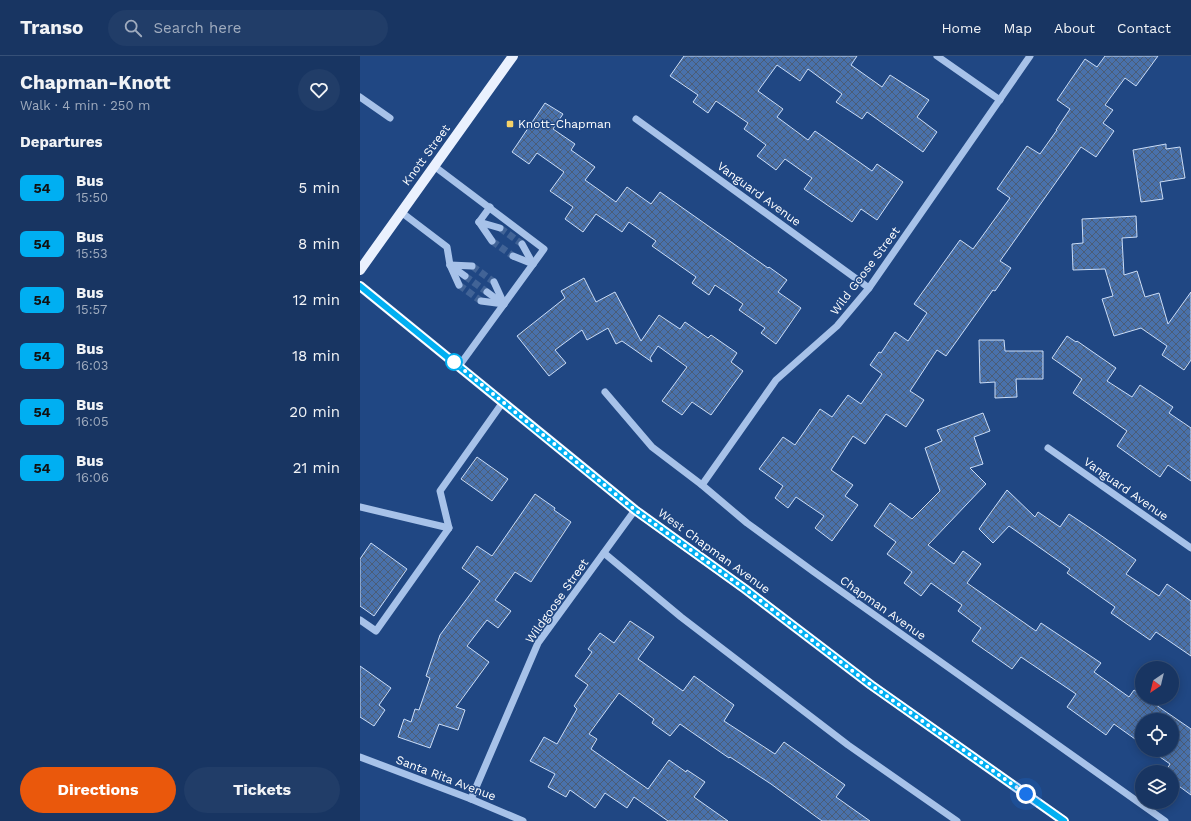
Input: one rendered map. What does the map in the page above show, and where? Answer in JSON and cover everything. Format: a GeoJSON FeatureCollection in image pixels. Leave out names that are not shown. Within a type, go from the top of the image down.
{"type":"FeatureCollection","features":[{"type":"Feature","properties":{"kind":"main road","name":"Knott Street"},"geometry":{"type":"LineString","coordinates":[[360,270],[513,56]]}},
{"type":"Feature","properties":{"kind":"main road","name":"West Chapman Avenue"},"geometry":{"type":"LineString","coordinates":[[360,286],[635,510],[745,589],[871,685],[1064,821]]}},
{"type":"Feature","properties":{"kind":"street"},"geometry":{"type":"LineString","coordinates":[[937,56],[1000,100]]}},
{"type":"Feature","properties":{"kind":"street","name":"Wild Goose Street"},"geometry":{"type":"LineString","coordinates":[[702,485],[776,380],[837,326],[870,288],[1030,56]]}},
{"type":"Feature","properties":{"kind":"street"},"geometry":{"type":"LineString","coordinates":[[360,97],[390,118]]}},
{"type":"Feature","properties":{"kind":"street","name":"Vanguard Avenue"},"geometry":{"type":"LineString","coordinates":[[636,118],[870,288]]}},
{"type":"Feature","properties":{"kind":"street"},"geometry":{"type":"LineString","coordinates":[[434,166],[544,249],[459,366]]}},
{"type":"Feature","properties":{"kind":"street"},"geometry":{"type":"LineString","coordinates":[[479,222],[490,207]]}},
{"type":"Feature","properties":{"kind":"street"},"geometry":{"type":"LineString","coordinates":[[401,212],[446,247],[450,265],[458,285]]}},
{"type":"Feature","properties":{"kind":"street"},"geometry":{"type":"LineString","coordinates":[[479,222],[500,228]]}},
{"type":"Feature","properties":{"kind":"street"},"geometry":{"type":"LineString","coordinates":[[479,222],[492,241]]}},
{"type":"Feature","properties":{"kind":"street"},"geometry":{"type":"LineString","coordinates":[[522,244],[533,264]]}},
{"type":"Feature","properties":{"kind":"street"},"geometry":{"type":"LineString","coordinates":[[513,256],[533,264]]}},
{"type":"Feature","properties":{"kind":"street"},"geometry":{"type":"LineString","coordinates":[[450,265],[472,266]]}},
{"type":"Feature","properties":{"kind":"street"},"geometry":{"type":"LineString","coordinates":[[450,265],[465,276]]}},
{"type":"Feature","properties":{"kind":"street"},"geometry":{"type":"LineString","coordinates":[[494,282],[504,304]]}},
{"type":"Feature","properties":{"kind":"street"},"geometry":{"type":"LineString","coordinates":[[487,292],[504,304]]}},
{"type":"Feature","properties":{"kind":"street"},"geometry":{"type":"LineString","coordinates":[[481,301],[504,304]]}},
{"type":"Feature","properties":{"kind":"street","name":"Chapman Avenue"},"geometry":{"type":"LineString","coordinates":[[605,392],[652,447],[702,485],[747,523],[1165,821]]}},
{"type":"Feature","properties":{"kind":"street"},"geometry":{"type":"LineString","coordinates":[[360,620],[376,631],[449,528],[440,491],[503,402]]}},
{"type":"Feature","properties":{"kind":"street","name":"Vanguard Avenue"},"geometry":{"type":"LineString","coordinates":[[1048,448],[1191,548]]}},
{"type":"Feature","properties":{"kind":"street"},"geometry":{"type":"LineString","coordinates":[[360,507],[449,528]]}},
{"type":"Feature","properties":{"kind":"street","name":"Wildgoose Street"},"geometry":{"type":"LineString","coordinates":[[471,799],[538,643],[635,510]]}},
{"type":"Feature","properties":{"kind":"street"},"geometry":{"type":"LineString","coordinates":[[604,553],[681,617],[823,726],[957,821]]}},
{"type":"Feature","properties":{"kind":"street","name":"Santa Rita Avenue"},"geometry":{"type":"LineString","coordinates":[[360,757],[471,799],[523,821]]}},
{"type":"Feature","properties":{"kind":"building"},"geometry":{"type":"Polygon","coordinates":[[[684,56],[857,56],[851,65],[882,87],[890,75],[929,100],[917,117],[937,132],[923,152],[867,112],[862,119],[836,102],[842,94],[808,69],[800,81],[777,65],[758,91],[783,109],[777,117],[808,140],[815,131],[872,171],[877,164],[903,182],[877,220],[861,209],[852,222],[804,189],[812,178],[785,159],[776,170],[757,156],[766,145],[744,129],[748,123],[716,101],[708,113],[693,102],[698,95],[670,76],[684,56]]]}},
{"type":"Feature","properties":{"kind":"building"},"geometry":{"type":"Polygon","coordinates":[[[1105,56],[1158,56],[1136,86],[1125,78],[1105,105],[1113,110],[1103,123],[1114,131],[1096,157],[1081,147],[1000,261],[1011,268],[995,291],[993,290],[946,356],[937,350],[910,391],[924,400],[906,427],[886,414],[865,444],[853,436],[831,470],[853,485],[845,496],[858,505],[832,541],[815,528],[824,516],[796,497],[788,508],[775,498],[783,486],[759,469],[783,437],[795,445],[820,409],[832,417],[848,395],[861,404],[882,374],[870,365],[879,352],[881,353],[895,332],[908,341],[927,313],[914,304],[960,240],[973,249],[1010,198],[997,189],[1027,146],[1040,154],[1057,130],[1070,109],[1057,100],[1085,59],[1097,67],[1105,56]]]}},
{"type":"Feature","properties":{"kind":"building"},"geometry":{"type":"Polygon","coordinates":[[[545,103],[563,114],[553,129],[575,144],[571,150],[595,167],[585,180],[616,202],[627,187],[651,204],[660,192],[787,280],[778,292],[801,308],[776,344],[761,333],[765,328],[739,310],[743,304],[715,285],[709,295],[692,283],[696,277],[652,246],[656,241],[629,222],[622,232],[596,214],[583,232],[565,219],[573,207],[550,191],[564,172],[537,153],[529,164],[512,152],[545,103]]]}},
{"type":"Feature","properties":{"kind":"building"},"geometry":{"type":"Polygon","coordinates":[[[1166,144],[1166,149],[1180,147],[1185,178],[1160,182],[1163,199],[1141,202],[1133,150],[1166,144]]]}},
{"type":"Feature","properties":{"kind":"building"},"geometry":{"type":"Polygon","coordinates":[[[1136,216],[1137,237],[1122,238],[1124,275],[1137,271],[1145,297],[1159,293],[1168,324],[1191,292],[1191,360],[1184,370],[1162,355],[1167,346],[1141,328],[1114,336],[1102,299],[1113,296],[1105,269],[1073,270],[1072,244],[1083,243],[1082,219],[1136,216]]]}},
{"type":"Feature","properties":{"kind":"building"},"geometry":{"type":"Polygon","coordinates":[[[584,278],[596,302],[615,292],[641,341],[659,315],[680,329],[685,322],[708,338],[711,335],[737,353],[731,362],[743,371],[711,415],[692,402],[682,415],[662,401],[687,367],[658,346],[650,358],[652,362],[622,341],[616,344],[608,328],[587,340],[582,330],[555,350],[566,363],[549,376],[517,336],[565,298],[561,291],[584,278]]]}},
{"type":"Feature","properties":{"kind":"building"},"geometry":{"type":"Polygon","coordinates":[[[1067,336],[1076,342],[1077,341],[1116,368],[1107,381],[1132,397],[1140,385],[1173,407],[1169,413],[1191,428],[1191,481],[1168,465],[1160,477],[1117,446],[1127,431],[1073,393],[1082,379],[1052,358],[1067,336]]]}},
{"type":"Feature","properties":{"kind":"building"},"geometry":{"type":"Polygon","coordinates":[[[979,340],[1004,340],[1005,351],[1043,351],[1043,379],[1016,379],[1017,397],[995,398],[995,382],[980,383],[979,340]]]}},
{"type":"Feature","properties":{"kind":"building"},"geometry":{"type":"Polygon","coordinates":[[[983,413],[990,431],[974,437],[983,464],[970,468],[986,484],[928,545],[954,564],[963,551],[981,564],[967,583],[1036,631],[1041,623],[1101,663],[1094,672],[1129,697],[1135,691],[1135,705],[1156,705],[1168,713],[1135,713],[1135,739],[1114,724],[1106,735],[1067,707],[1076,694],[1021,657],[1012,669],[972,641],[981,628],[958,611],[962,605],[931,583],[921,596],[904,583],[912,572],[887,554],[896,542],[874,526],[890,503],[912,519],[940,491],[925,448],[942,441],[937,430],[983,413]]]}},
{"type":"Feature","properties":{"kind":"building"},"geometry":{"type":"Polygon","coordinates":[[[477,457],[508,479],[492,501],[461,479],[477,457]]]}},
{"type":"Feature","properties":{"kind":"building"},"geometry":{"type":"Polygon","coordinates":[[[1007,490],[1035,517],[1038,512],[1060,527],[1069,514],[1096,532],[1136,560],[1126,574],[1159,596],[1167,584],[1191,601],[1191,656],[1156,632],[1150,640],[1111,613],[1115,607],[1067,573],[1070,569],[1009,526],[993,543],[979,529],[1007,490]]]}},
{"type":"Feature","properties":{"kind":"building"},"geometry":{"type":"Polygon","coordinates":[[[535,494],[555,508],[554,510],[571,522],[531,582],[515,572],[495,600],[511,611],[498,628],[487,620],[467,646],[489,662],[456,707],[465,710],[458,730],[439,724],[430,748],[398,737],[404,719],[411,722],[415,709],[419,710],[430,678],[426,676],[440,635],[480,581],[462,568],[477,546],[492,556],[535,494]]]}},
{"type":"Feature","properties":{"kind":"building"},"geometry":{"type":"Polygon","coordinates":[[[371,543],[407,569],[374,616],[360,606],[360,559],[371,543]]]}},
{"type":"Feature","properties":{"kind":"building"},"geometry":{"type":"Polygon","coordinates":[[[630,621],[654,637],[638,659],[683,691],[694,676],[734,705],[724,721],[775,754],[784,742],[845,785],[836,797],[870,821],[822,821],[771,784],[730,757],[729,758],[680,724],[670,736],[652,723],[654,719],[619,693],[589,734],[597,739],[591,749],[648,789],[669,760],[686,772],[687,770],[705,782],[694,797],[728,821],[668,821],[634,797],[627,808],[605,793],[595,808],[570,790],[566,797],[548,787],[555,774],[530,761],[544,737],[557,744],[577,709],[574,706],[588,685],[575,676],[592,652],[588,649],[600,633],[614,643],[630,621]]]}},
{"type":"Feature","properties":{"kind":"building"},"geometry":{"type":"Polygon","coordinates":[[[360,666],[391,688],[379,705],[385,710],[374,726],[360,717],[360,666]]]}},
{"type":"Feature","properties":{"kind":"building"},"geometry":{"type":"Polygon","coordinates":[[[1179,721],[1191,729],[1191,795],[1179,786],[1179,765],[1170,764],[1160,757],[1179,757],[1179,721]]]}},
{"type":"Feature","properties":{"kind":"tunnel"},"geometry":{"type":"LineString","coordinates":[[500,228],[522,244]]}},
{"type":"Feature","properties":{"kind":"tunnel"},"geometry":{"type":"LineString","coordinates":[[492,241],[513,256]]}},
{"type":"Feature","properties":{"kind":"tunnel"},"geometry":{"type":"LineString","coordinates":[[472,266],[494,282]]}},
{"type":"Feature","properties":{"kind":"tunnel"},"geometry":{"type":"LineString","coordinates":[[465,276],[487,292]]}},
{"type":"Feature","properties":{"kind":"tunnel"},"geometry":{"type":"LineString","coordinates":[[459,285],[481,301]]}},
{"type":"Feature","properties":{"kind":"bus line","name":"54"},"geometry":{"type":"LineString","coordinates":[[360,286],[635,510],[745,589],[871,685],[1064,821]]}},
{"type":"Feature","properties":{"kind":"place","name":"Knott-Chapman"},"geometry":{"type":"Point","coordinates":[510,124]}},
{"type":"Feature","properties":{"kind":"route"},"geometry":{"type":"LineString","coordinates":[[454,362],[635,510],[745,589],[871,685],[1026,794]]}}]}
